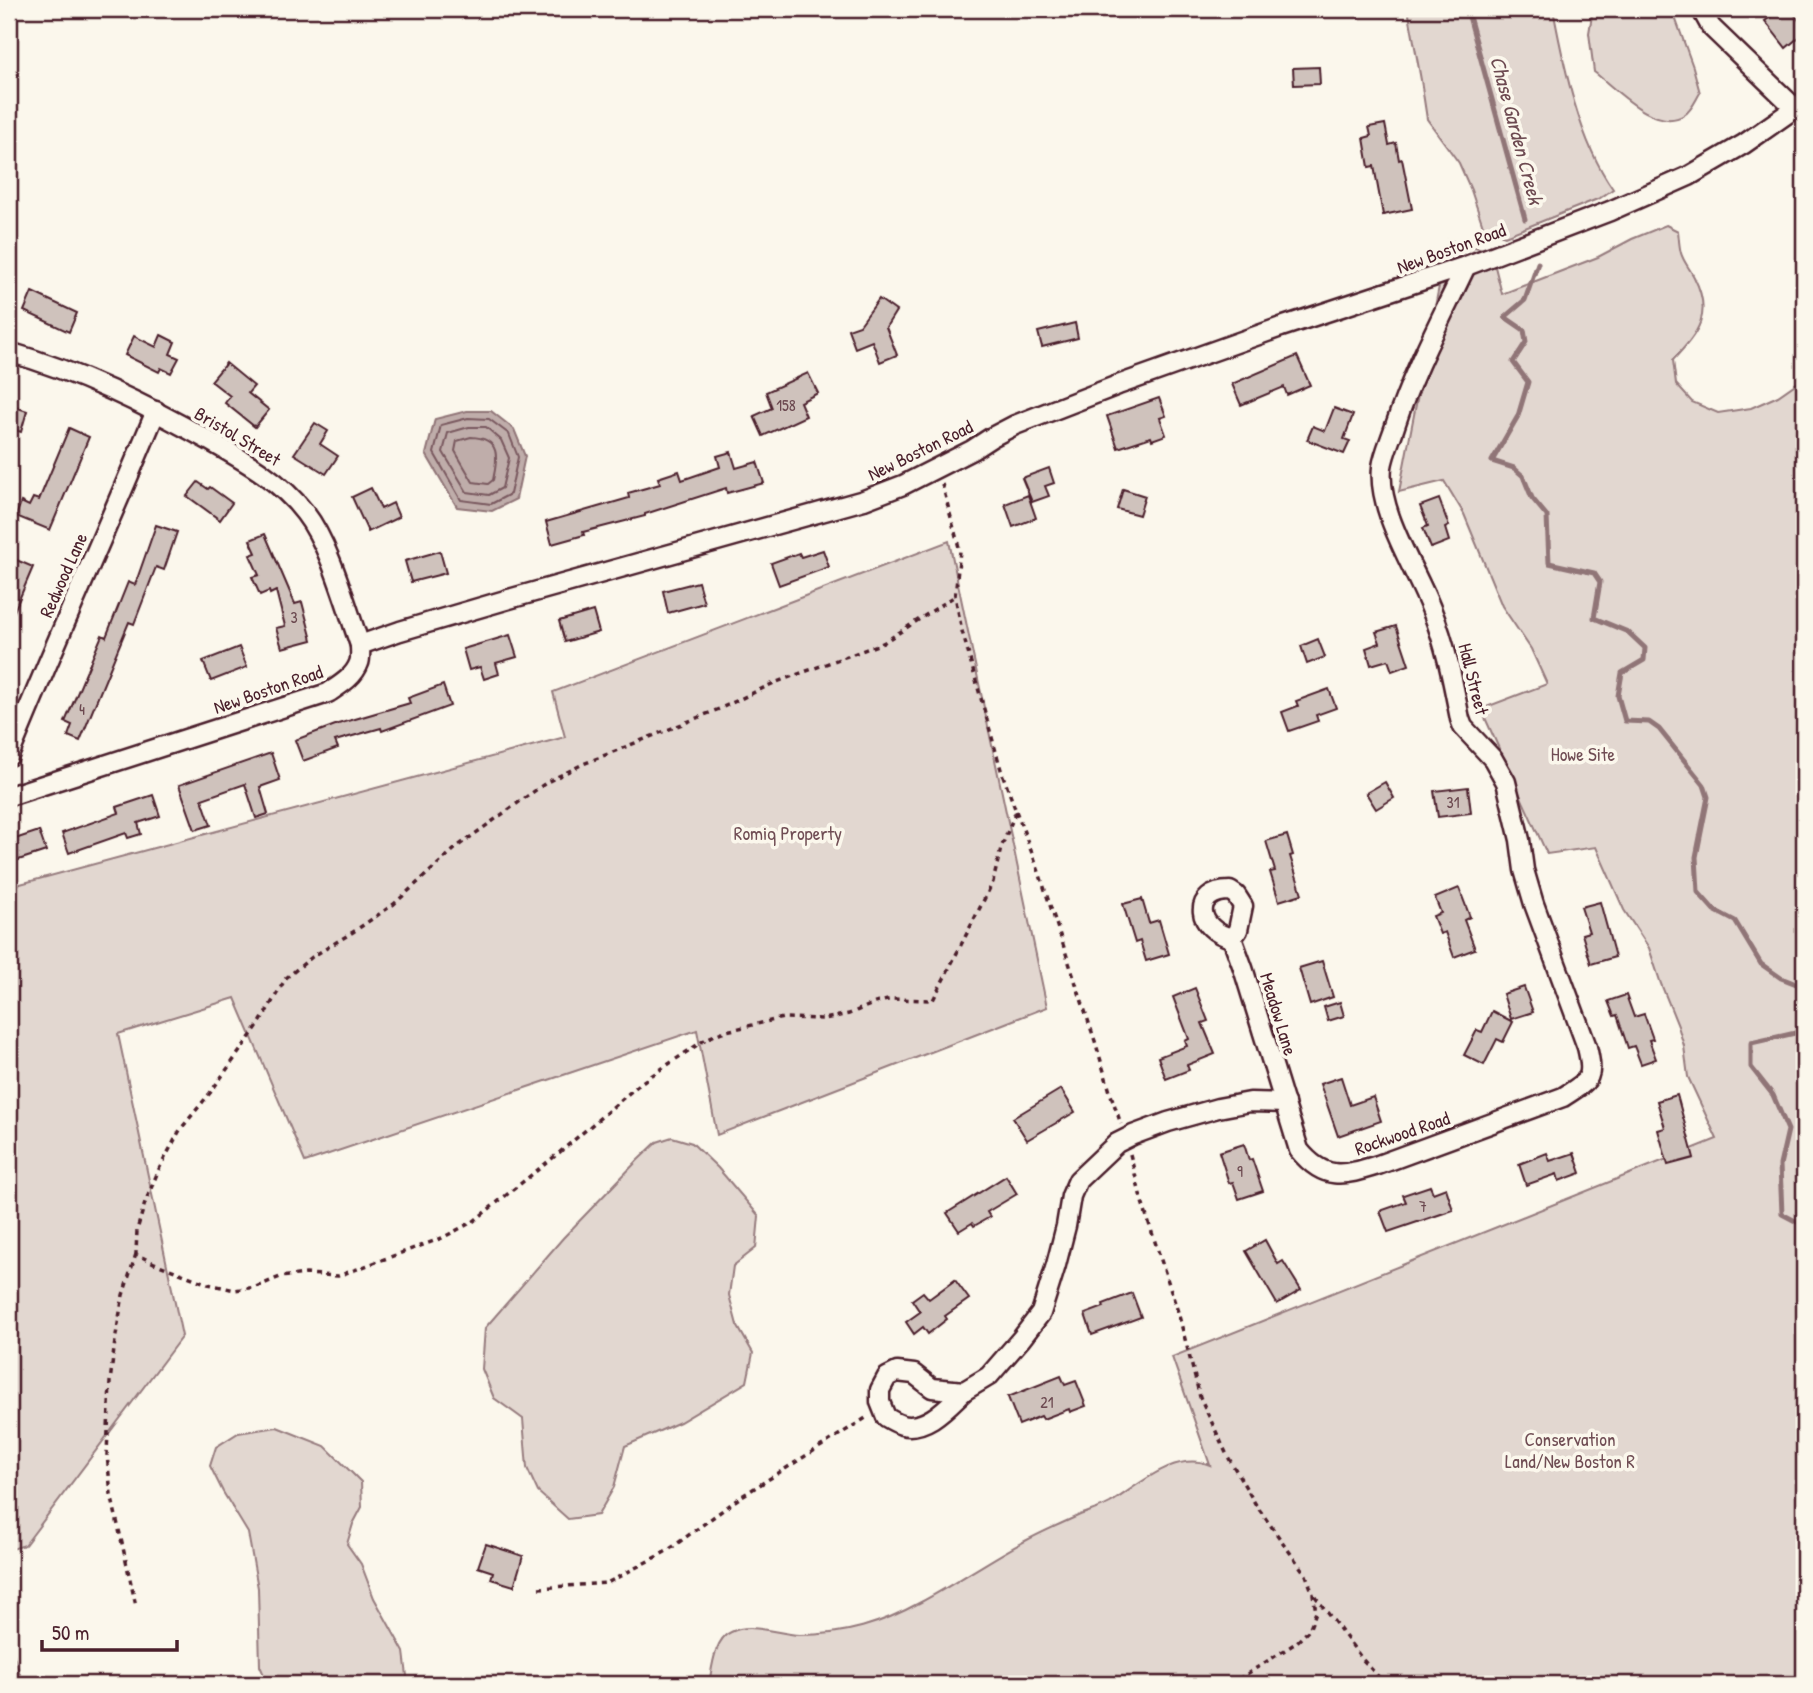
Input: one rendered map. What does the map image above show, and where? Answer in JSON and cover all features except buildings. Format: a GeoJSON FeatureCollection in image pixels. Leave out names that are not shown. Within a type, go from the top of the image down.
{"type":"FeatureCollection","features":[{"type":"Feature","properties":{"kind":"street"},"geometry":{"type":"LineString","coordinates":[[1701,9],[1711,27],[1800,105]]}},
{"type":"Feature","properties":{"kind":"street","name":"New Boston Road"},"geometry":{"type":"LineString","coordinates":[[9,796],[328,693],[343,683],[360,662],[360,645],[400,631],[509,598],[864,500],[903,485],[1015,425],[1118,384],[1466,266],[1610,211],[1689,176],[1744,144],[1800,105]]}},
{"type":"Feature","properties":{"kind":"street","name":"Hall Street"},"geometry":{"type":"LineString","coordinates":[[1466,266],[1399,413],[1382,467],[1383,485],[1392,522],[1441,633],[1463,727],[1493,759],[1506,782],[1524,870],[1534,904],[1576,1015],[1591,1064],[1586,1082],[1570,1093]]}},
{"type":"Feature","properties":{"kind":"street","name":"Bristol Street"},"geometry":{"type":"LineString","coordinates":[[9,352],[74,373],[156,411],[246,463],[284,489],[306,513],[316,530],[360,645]]}},
{"type":"Feature","properties":{"kind":"street","name":"Redwood Lane"},"geometry":{"type":"LineString","coordinates":[[9,756],[156,411]]}},
{"type":"Feature","properties":{"kind":"street","name":"Meadow Lane"},"geometry":{"type":"LineString","coordinates":[[1232,938],[1285,1103]]}},
{"type":"Feature","properties":{"kind":"street","name":"Rockwood Road"},"geometry":{"type":"LineString","coordinates":[[1285,1103],[1298,1150],[1308,1162],[1322,1171],[1342,1174],[1378,1165],[1570,1093]]}},
{"type":"Feature","properties":{"kind":"street"},"geometry":{"type":"LineString","coordinates":[[964,1391],[932,1388],[914,1374],[897,1372],[887,1377],[880,1390],[880,1402],[886,1418],[903,1425],[919,1425],[938,1415],[964,1391],[989,1376],[1041,1313],[1066,1226],[1070,1196],[1078,1180],[1117,1143],[1168,1122],[1218,1108],[1250,1102],[1285,1103]]}},
{"type":"Feature","properties":{"kind":"path"},"geometry":{"type":"LineString","coordinates":[[937,468],[960,551],[955,596],[967,651],[1002,773],[1038,869],[1126,1138],[1142,1202],[1166,1272],[1200,1397],[1227,1455],[1256,1505],[1306,1575],[1313,1594],[1315,1612],[1309,1630],[1296,1643],[1231,1684]]}},
{"type":"Feature","properties":{"kind":"path"},"geometry":{"type":"LineString","coordinates":[[136,1606],[111,1494],[107,1455],[114,1342],[136,1254],[137,1230],[159,1169],[180,1130],[261,1021],[286,978],[394,904],[458,846],[547,782],[775,684],[883,643],[955,596]]}},
{"type":"Feature","properties":{"kind":"path"},"geometry":{"type":"LineString","coordinates":[[136,1254],[208,1284],[234,1290],[256,1287],[280,1277],[306,1274],[338,1276],[442,1238],[474,1221],[642,1082],[706,1039],[722,1032],[783,1018],[824,1019],[849,1014],[892,999],[933,1000],[993,882],[1001,848],[1016,811]]}},
{"type":"Feature","properties":{"kind":"path"},"geometry":{"type":"LineString","coordinates":[[539,1588],[607,1583],[667,1551],[742,1496],[882,1408]]}},
{"type":"Feature","properties":{"kind":"path"},"geometry":{"type":"LineString","coordinates":[[1313,1594],[1363,1660],[1385,1684]]}},
{"type":"Feature","properties":{"kind":"green space"},"geometry":{"type":"Polygon","coordinates":[[[1408,9],[1553,9],[1574,103],[1591,149],[1613,189],[1600,198],[1505,236],[1484,229],[1459,163],[1427,119],[1408,9]]]}},
{"type":"Feature","properties":{"kind":"green space"},"geometry":{"type":"Polygon","coordinates":[[[1593,9],[1672,9],[1700,93],[1687,113],[1673,119],[1648,114],[1594,72],[1589,33],[1593,9]]]}},
{"type":"Feature","properties":{"kind":"green space"},"geometry":{"type":"Polygon","coordinates":[[[1666,225],[1678,231],[1682,256],[1700,290],[1702,302],[1703,312],[1696,331],[1673,360],[1676,384],[1692,402],[1718,413],[1751,408],[1778,396],[1804,378],[1804,1684],[709,1684],[717,1648],[731,1632],[756,1628],[799,1635],[832,1633],[877,1622],[921,1602],[1033,1537],[1110,1503],[1157,1472],[1184,1462],[1210,1465],[1172,1357],[1717,1139],[1688,1077],[1678,1026],[1649,948],[1624,910],[1596,847],[1547,854],[1481,709],[1547,684],[1531,649],[1502,606],[1464,514],[1444,481],[1399,492],[1448,240],[1491,251],[1502,294],[1598,257],[1666,225]]]}},
{"type":"Feature","properties":{"kind":"green space","name":"Romiq Property"},"geometry":{"type":"Polygon","coordinates":[[[949,541],[1047,1007],[717,1135],[697,1030],[305,1162],[235,998],[118,1034],[182,1336],[25,1545],[9,1550],[9,887],[565,737],[553,692],[949,541]]]}},
{"type":"Feature","properties":{"kind":"green space"},"geometry":{"type":"Polygon","coordinates":[[[672,1137],[692,1143],[718,1168],[759,1216],[756,1248],[733,1266],[729,1295],[737,1325],[753,1353],[747,1382],[680,1422],[625,1446],[614,1487],[598,1515],[568,1519],[538,1492],[527,1468],[523,1419],[494,1398],[482,1369],[485,1328],[563,1238],[638,1160],[657,1142],[672,1137]]]}},
{"type":"Feature","properties":{"kind":"green space"},"geometry":{"type":"Polygon","coordinates":[[[277,1427],[325,1446],[361,1482],[362,1507],[347,1544],[361,1564],[374,1598],[404,1652],[408,1684],[268,1684],[260,1666],[258,1588],[248,1533],[210,1466],[216,1447],[238,1433],[277,1427]]]}},
{"type":"Feature","properties":{"kind":"green space"},"geometry":{"type":"Polygon","coordinates":[[[9,1645],[12,1650],[23,1684],[9,1684],[9,1645]]]}},
{"type":"Feature","properties":{"kind":"water"},"geometry":{"type":"Polygon","coordinates":[[[467,411],[491,411],[514,429],[525,456],[516,499],[492,511],[457,507],[426,454],[435,419],[467,411]]]}},
{"type":"Feature","properties":{"kind":"waterway","name":"Chase Garden Creek"},"geometry":{"type":"LineString","coordinates":[[1467,9],[1525,219]]}},
{"type":"Feature","properties":{"kind":"waterway","name":"Chase Garden Creek"},"geometry":{"type":"LineString","coordinates":[[1538,263],[1525,300],[1505,317],[1524,330],[1526,342],[1513,362],[1528,382],[1518,416],[1492,461],[1514,468],[1523,476],[1532,498],[1547,516],[1549,563],[1594,573],[1600,582],[1594,618],[1628,632],[1645,648],[1644,660],[1622,673],[1618,696],[1625,721],[1649,722],[1659,729],[1704,785],[1708,797],[1696,857],[1698,892],[1714,910],[1735,921],[1761,964],[1781,978],[1804,987]]}},
{"type":"Feature","properties":{"kind":"waterway","name":"Chase Garden Creek"},"geometry":{"type":"LineString","coordinates":[[1804,1031],[1751,1043],[1751,1067],[1773,1095],[1788,1130],[1780,1165],[1782,1214],[1804,1224]]}},
{"type":"Feature","properties":{"kind":"park label","name":"Howe Site"},"geometry":{"type":"Point","coordinates":[1583,754]}},
{"type":"Feature","properties":{"kind":"park label","name":"Conservation Land/New Boston R"},"geometry":{"type":"Point","coordinates":[1570,1450]}}]}
